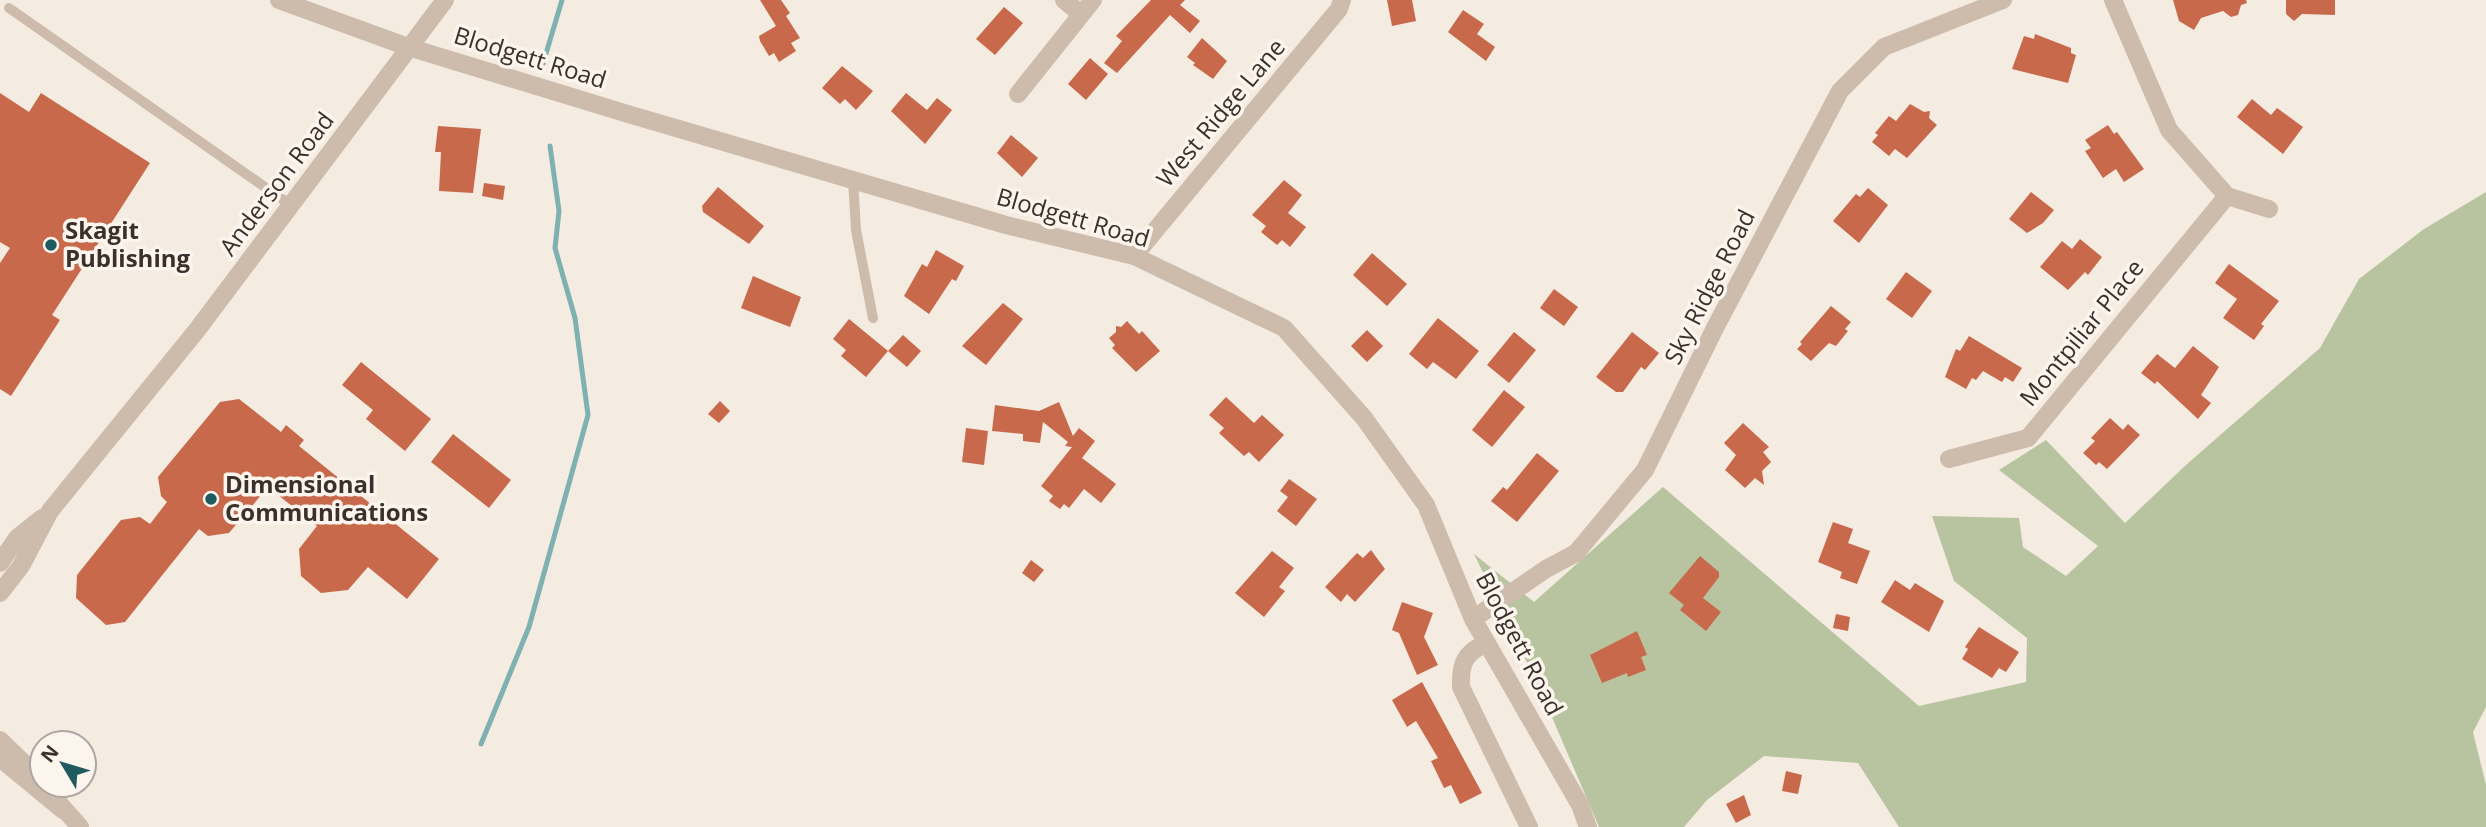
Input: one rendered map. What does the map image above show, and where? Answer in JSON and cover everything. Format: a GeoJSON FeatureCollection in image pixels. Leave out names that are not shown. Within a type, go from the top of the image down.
{"type":"FeatureCollection","features":[{"type":"Feature","properties":{"kind":"street","name":"Blodgett Road"},"geometry":{"type":"LineString","coordinates":[[279,0],[408,47],[1006,225],[1134,256],[1284,328],[1364,418],[1426,505],[1473,619],[1580,805],[1588,827]]}},
{"type":"Feature","properties":{"kind":"street","name":"Anderson Road"},"geometry":{"type":"LineString","coordinates":[[0,593],[21,566],[50,511],[197,330],[293,206],[445,0]]}},
{"type":"Feature","properties":{"kind":"street"},"geometry":{"type":"LineString","coordinates":[[1018,94],[1087,7],[1064,0]]}},
{"type":"Feature","properties":{"kind":"street","name":"West Ridge Lane"},"geometry":{"type":"LineString","coordinates":[[1134,256],[1339,9],[1342,0]]}},
{"type":"Feature","properties":{"kind":"street","name":"Sky Ridge Road"},"geometry":{"type":"LineString","coordinates":[[1473,619],[1546,569],[1576,552],[1645,470],[1715,328],[1840,91],[1884,47],[2003,0]]}},
{"type":"Feature","properties":{"kind":"street"},"geometry":{"type":"LineString","coordinates":[[2113,0],[2169,130],[2227,196],[2269,209]]}},
{"type":"Feature","properties":{"kind":"street","name":"Montpiliar Place"},"geometry":{"type":"LineString","coordinates":[[1949,459],[2028,438],[2227,196]]}},
{"type":"Feature","properties":{"kind":"street","name":"Anderson Road"},"geometry":{"type":"LineString","coordinates":[[0,563],[17,538],[50,511]]}},
{"type":"Feature","properties":{"kind":"street"},"geometry":{"type":"LineString","coordinates":[[1486,643],[1471,650],[1460,665],[1461,687],[1530,827]]}},
{"type":"Feature","properties":{"kind":"street"},"geometry":{"type":"LineString","coordinates":[[0,740],[28,767]]}},
{"type":"Feature","properties":{"kind":"street"},"geometry":{"type":"LineString","coordinates":[[0,758],[78,826]]}},
{"type":"Feature","properties":{"kind":"street"},"geometry":{"type":"LineString","coordinates":[[55,799],[62,810]]}},
{"type":"Feature","properties":{"kind":"lane"},"geometry":{"type":"LineString","coordinates":[[9,8],[293,206]]}},
{"type":"Feature","properties":{"kind":"lane"},"geometry":{"type":"LineString","coordinates":[[853,180],[856,230],[873,318]]}},
{"type":"Feature","properties":{"kind":"green space"},"geometry":{"type":"Polygon","coordinates":[[[2486,192],[2486,707],[2473,732],[2486,785],[2486,827],[1899,827],[1858,763],[1764,756],[1707,800],[1684,827],[1599,827],[1540,689],[1474,554],[1534,602],[1663,487],[1919,706],[2026,682],[2027,638],[1954,581],[1932,516],[2019,518],[2023,547],[2066,576],[2098,546],[1999,470],[2046,440],[2125,523],[2187,464],[2320,348],[2359,279],[2424,229],[2486,192]]]}},
{"type":"Feature","properties":{"kind":"building"},"geometry":{"type":"Polygon","coordinates":[[[760,0],[781,0],[790,13],[786,16],[800,38],[791,43],[796,51],[779,62],[774,53],[769,56],[760,41],[759,36],[776,26],[760,0]]]}},
{"type":"Feature","properties":{"kind":"building"},"geometry":{"type":"Polygon","coordinates":[[[1151,0],[1185,0],[1180,5],[1200,21],[1190,33],[1170,15],[1117,73],[1104,63],[1122,41],[1116,36],[1151,0]]]}},
{"type":"Feature","properties":{"kind":"building"},"geometry":{"type":"Polygon","coordinates":[[[1387,0],[1412,0],[1416,21],[1392,26],[1387,0]]]}},
{"type":"Feature","properties":{"kind":"building"},"geometry":{"type":"Polygon","coordinates":[[[2173,0],[2246,0],[2247,3],[2241,5],[2238,15],[2231,17],[2223,11],[2201,18],[2194,30],[2179,21],[2173,0]]]}},
{"type":"Feature","properties":{"kind":"building"},"geometry":{"type":"Polygon","coordinates":[[[2286,0],[2335,0],[2335,15],[2302,14],[2294,21],[2286,14],[2286,0]]]}},
{"type":"Feature","properties":{"kind":"building"},"geometry":{"type":"Polygon","coordinates":[[[1004,7],[1023,23],[995,55],[976,39],[1004,7]]]}},
{"type":"Feature","properties":{"kind":"building"},"geometry":{"type":"Polygon","coordinates":[[[1463,10],[1484,24],[1477,34],[1495,47],[1486,61],[1448,32],[1463,10]]]}},
{"type":"Feature","properties":{"kind":"building"},"geometry":{"type":"Polygon","coordinates":[[[2035,34],[2071,48],[2071,53],[2076,55],[2068,83],[2012,69],[2024,36],[2034,39],[2035,34]]]}},
{"type":"Feature","properties":{"kind":"building"},"geometry":{"type":"Polygon","coordinates":[[[1202,38],[1227,61],[1213,79],[1193,65],[1195,63],[1187,57],[1202,38]]]}},
{"type":"Feature","properties":{"kind":"building"},"geometry":{"type":"Polygon","coordinates":[[[1090,58],[1108,74],[1086,100],[1068,84],[1090,58]]]}},
{"type":"Feature","properties":{"kind":"building"},"geometry":{"type":"Polygon","coordinates":[[[842,66],[873,91],[856,110],[845,99],[840,104],[822,88],[842,66]]]}},
{"type":"Feature","properties":{"kind":"building","name":"Skagit Publishing"},"geometry":{"type":"Polygon","coordinates":[[[0,93],[29,112],[41,93],[150,163],[52,315],[60,320],[11,396],[0,389],[0,263],[10,248],[0,242],[0,93]]]}},
{"type":"Feature","properties":{"kind":"building"},"geometry":{"type":"Polygon","coordinates":[[[906,93],[927,110],[937,98],[952,110],[925,144],[891,111],[906,93]]]}},
{"type":"Feature","properties":{"kind":"building"},"geometry":{"type":"Polygon","coordinates":[[[2252,99],[2271,115],[2277,108],[2303,127],[2283,154],[2237,117],[2252,99]]]}},
{"type":"Feature","properties":{"kind":"building"},"geometry":{"type":"Polygon","coordinates":[[[1910,104],[1924,112],[1930,111],[1929,118],[1937,125],[1907,158],[1895,149],[1889,156],[1872,142],[1878,135],[1875,133],[1889,116],[1896,121],[1910,104]]]}},
{"type":"Feature","properties":{"kind":"building"},"geometry":{"type":"Polygon","coordinates":[[[2108,125],[2114,134],[2117,132],[2144,169],[2124,182],[2116,169],[2103,178],[2085,151],[2091,148],[2085,140],[2108,125]]]}},
{"type":"Feature","properties":{"kind":"building"},"geometry":{"type":"Polygon","coordinates":[[[438,126],[481,129],[473,193],[439,191],[441,152],[435,152],[438,126]]]}},
{"type":"Feature","properties":{"kind":"building"},"geometry":{"type":"Polygon","coordinates":[[[1011,135],[1038,158],[1022,177],[997,153],[1011,135]]]}},
{"type":"Feature","properties":{"kind":"building"},"geometry":{"type":"Polygon","coordinates":[[[1284,180],[1302,195],[1288,213],[1306,227],[1290,247],[1282,240],[1277,245],[1261,232],[1266,226],[1252,215],[1284,180]]]}},
{"type":"Feature","properties":{"kind":"building"},"geometry":{"type":"Polygon","coordinates":[[[484,183],[505,186],[503,200],[482,196],[484,183]]]}},
{"type":"Feature","properties":{"kind":"building"},"geometry":{"type":"Polygon","coordinates":[[[718,187],[764,226],[749,244],[703,212],[702,206],[718,187]]]}},
{"type":"Feature","properties":{"kind":"building"},"geometry":{"type":"Polygon","coordinates":[[[1868,188],[1888,205],[1859,243],[1833,221],[1856,194],[1860,197],[1868,188]]]}},
{"type":"Feature","properties":{"kind":"building"},"geometry":{"type":"Polygon","coordinates":[[[2031,192],[2054,210],[2043,223],[2027,233],[2009,219],[2031,192]]]}},
{"type":"Feature","properties":{"kind":"building"},"geometry":{"type":"Polygon","coordinates":[[[2080,239],[2102,257],[2088,275],[2085,272],[2068,290],[2040,267],[2062,241],[2072,249],[2080,239]]]}},
{"type":"Feature","properties":{"kind":"building"},"geometry":{"type":"Polygon","coordinates":[[[936,250],[964,266],[956,281],[952,279],[929,314],[904,296],[922,264],[927,267],[936,250]]]}},
{"type":"Feature","properties":{"kind":"building"},"geometry":{"type":"Polygon","coordinates":[[[1372,253],[1407,284],[1387,306],[1353,275],[1372,253]]]}},
{"type":"Feature","properties":{"kind":"building"},"geometry":{"type":"Polygon","coordinates":[[[2229,264],[2279,301],[2261,324],[2264,326],[2254,340],[2223,318],[2237,299],[2215,283],[2229,264]]]}},
{"type":"Feature","properties":{"kind":"building"},"geometry":{"type":"Polygon","coordinates":[[[1906,272],[1932,291],[1912,318],[1886,299],[1906,272]]]}},
{"type":"Feature","properties":{"kind":"building"},"geometry":{"type":"Polygon","coordinates":[[[753,276],[801,297],[790,327],[741,308],[753,276]]]}},
{"type":"Feature","properties":{"kind":"building"},"geometry":{"type":"Polygon","coordinates":[[[1554,289],[1578,307],[1564,326],[1540,308],[1554,289]]]}},
{"type":"Feature","properties":{"kind":"building"},"geometry":{"type":"Polygon","coordinates":[[[1003,303],[1023,319],[986,365],[962,346],[1003,303]]]}},
{"type":"Feature","properties":{"kind":"building"},"geometry":{"type":"Polygon","coordinates":[[[1831,306],[1851,322],[1845,329],[1848,331],[1836,346],[1829,343],[1811,361],[1797,349],[1831,306]]]}},
{"type":"Feature","properties":{"kind":"building"},"geometry":{"type":"Polygon","coordinates":[[[1438,318],[1479,351],[1456,379],[1433,362],[1427,369],[1409,354],[1438,318]]]}},
{"type":"Feature","properties":{"kind":"building"},"geometry":{"type":"Polygon","coordinates":[[[849,319],[888,351],[866,377],[841,356],[846,350],[833,339],[849,319]]]}},
{"type":"Feature","properties":{"kind":"building"},"geometry":{"type":"Polygon","coordinates":[[[1127,321],[1139,334],[1142,331],[1160,351],[1136,372],[1112,348],[1115,345],[1109,338],[1116,332],[1116,326],[1121,327],[1127,321]]]}},
{"type":"Feature","properties":{"kind":"building"},"geometry":{"type":"Polygon","coordinates":[[[1367,330],[1383,346],[1367,362],[1351,346],[1367,330]]]}},
{"type":"Feature","properties":{"kind":"building"},"geometry":{"type":"Polygon","coordinates":[[[1514,332],[1536,350],[1509,383],[1487,365],[1514,332]]]}},
{"type":"Feature","properties":{"kind":"building"},"geometry":{"type":"Polygon","coordinates":[[[1632,332],[1659,353],[1645,370],[1641,367],[1623,392],[1616,392],[1596,377],[1632,332]]]}},
{"type":"Feature","properties":{"kind":"building"},"geometry":{"type":"Polygon","coordinates":[[[903,335],[921,351],[907,367],[888,351],[903,335]]]}},
{"type":"Feature","properties":{"kind":"building"},"geometry":{"type":"Polygon","coordinates":[[[1969,336],[2022,368],[2013,382],[2005,377],[2002,382],[1983,371],[1976,380],[1972,378],[1966,389],[1945,377],[1956,349],[1960,351],[1969,336]]]}},
{"type":"Feature","properties":{"kind":"building"},"geometry":{"type":"Polygon","coordinates":[[[2193,346],[2219,367],[2201,395],[2211,403],[2198,419],[2157,381],[2155,384],[2141,373],[2157,354],[2175,368],[2193,346]]]}},
{"type":"Feature","properties":{"kind":"building"},"geometry":{"type":"Polygon","coordinates":[[[361,362],[431,419],[405,451],[366,419],[373,410],[342,385],[361,362]]]}},
{"type":"Feature","properties":{"kind":"building"},"geometry":{"type":"Polygon","coordinates":[[[1504,390],[1525,407],[1492,447],[1472,430],[1504,390]]]}},
{"type":"Feature","properties":{"kind":"building"},"geometry":{"type":"Polygon","coordinates":[[[1226,397],[1254,423],[1262,415],[1284,435],[1259,462],[1249,452],[1244,456],[1219,433],[1224,428],[1209,415],[1226,397]]]}},
{"type":"Feature","properties":{"kind":"building","name":"Dimensional Communications"},"geometry":{"type":"Polygon","coordinates":[[[239,399],[281,432],[286,425],[304,440],[299,446],[439,559],[407,599],[368,567],[348,590],[321,593],[301,576],[299,549],[317,526],[268,487],[229,533],[208,536],[199,529],[125,622],[106,625],[76,598],[77,575],[121,520],[140,517],[150,524],[167,502],[161,496],[158,477],[220,402],[239,399]]]}},
{"type":"Feature","properties":{"kind":"building"},"geometry":{"type":"Polygon","coordinates":[[[720,401],[730,411],[719,423],[708,414],[720,401]]]}},
{"type":"Feature","properties":{"kind":"building"},"geometry":{"type":"Polygon","coordinates":[[[1059,402],[1073,436],[1079,428],[1095,441],[1082,458],[1116,484],[1101,503],[1084,489],[1069,508],[1064,504],[1060,509],[1049,501],[1053,496],[1041,486],[1072,447],[1065,446],[1068,442],[1043,422],[1040,443],[1023,441],[1023,434],[992,431],[995,405],[1039,411],[1059,402]]]}},
{"type":"Feature","properties":{"kind":"building"},"geometry":{"type":"Polygon","coordinates":[[[2110,418],[2123,430],[2128,424],[2140,435],[2107,469],[2099,462],[2096,465],[2083,453],[2095,441],[2091,438],[2110,418]]]}},
{"type":"Feature","properties":{"kind":"building"},"geometry":{"type":"Polygon","coordinates":[[[1743,423],[1769,447],[1763,452],[1771,462],[1762,471],[1764,485],[1755,478],[1745,488],[1725,470],[1736,455],[1724,443],[1743,423]]]}},
{"type":"Feature","properties":{"kind":"building"},"geometry":{"type":"Polygon","coordinates":[[[966,428],[988,431],[984,465],[962,462],[966,428]]]}},
{"type":"Feature","properties":{"kind":"building"},"geometry":{"type":"Polygon","coordinates":[[[453,434],[511,480],[489,508],[431,462],[453,434]]]}},
{"type":"Feature","properties":{"kind":"building"},"geometry":{"type":"Polygon","coordinates":[[[1537,453],[1559,471],[1517,522],[1491,501],[1503,487],[1507,490],[1537,453]]]}},
{"type":"Feature","properties":{"kind":"building"},"geometry":{"type":"Polygon","coordinates":[[[1289,479],[1317,499],[1296,526],[1277,511],[1288,497],[1280,491],[1289,479]]]}},
{"type":"Feature","properties":{"kind":"building"},"geometry":{"type":"Polygon","coordinates":[[[1833,522],[1853,529],[1848,543],[1870,551],[1857,584],[1840,578],[1842,572],[1818,562],[1833,522]]]}},
{"type":"Feature","properties":{"kind":"building"},"geometry":{"type":"Polygon","coordinates":[[[1371,550],[1385,569],[1355,602],[1347,594],[1341,602],[1325,587],[1357,553],[1363,558],[1371,550]]]}},
{"type":"Feature","properties":{"kind":"building"},"geometry":{"type":"Polygon","coordinates":[[[1272,551],[1294,568],[1279,587],[1285,591],[1264,617],[1235,593],[1272,551]]]}},
{"type":"Feature","properties":{"kind":"building"},"geometry":{"type":"Polygon","coordinates":[[[1700,556],[1719,572],[1719,577],[1703,598],[1721,612],[1706,631],[1680,610],[1684,605],[1669,593],[1700,556]]]}},
{"type":"Feature","properties":{"kind":"building"},"geometry":{"type":"Polygon","coordinates":[[[1031,560],[1044,570],[1034,582],[1022,573],[1031,560]]]}},
{"type":"Feature","properties":{"kind":"building"},"geometry":{"type":"Polygon","coordinates":[[[1895,580],[1910,590],[1915,583],[1944,601],[1929,632],[1881,602],[1895,580]]]}},
{"type":"Feature","properties":{"kind":"building"},"geometry":{"type":"Polygon","coordinates":[[[1402,602],[1433,613],[1424,637],[1438,665],[1417,675],[1399,633],[1392,630],[1402,602]]]}},
{"type":"Feature","properties":{"kind":"building"},"geometry":{"type":"Polygon","coordinates":[[[1836,614],[1850,617],[1848,631],[1833,628],[1836,614]]]}},
{"type":"Feature","properties":{"kind":"building"},"geometry":{"type":"Polygon","coordinates":[[[1979,627],[2019,652],[2006,672],[1999,668],[1992,678],[1962,659],[1968,649],[1965,647],[1979,627]]]}},
{"type":"Feature","properties":{"kind":"building"},"geometry":{"type":"Polygon","coordinates":[[[1637,631],[1647,655],[1641,657],[1646,670],[1628,677],[1627,673],[1602,683],[1590,655],[1637,631]]]}},
{"type":"Feature","properties":{"kind":"building"},"geometry":{"type":"Polygon","coordinates":[[[1422,682],[1482,793],[1460,804],[1451,785],[1444,788],[1431,761],[1438,758],[1416,721],[1407,727],[1392,700],[1422,682]]]}},
{"type":"Feature","properties":{"kind":"building"},"geometry":{"type":"Polygon","coordinates":[[[1786,771],[1802,775],[1798,794],[1782,791],[1786,771]]]}},
{"type":"Feature","properties":{"kind":"building"},"geometry":{"type":"Polygon","coordinates":[[[1744,795],[1751,815],[1736,823],[1726,804],[1744,795]]]}},
{"type":"Feature","properties":{"kind":"waterway"},"geometry":{"type":"LineString","coordinates":[[542,67],[562,0]]}},
{"type":"Feature","properties":{"kind":"waterway"},"geometry":{"type":"LineString","coordinates":[[481,744],[529,627],[588,415],[575,318],[555,248],[559,211],[550,146]]}},
{"type":"Feature","properties":{"kind":"place","name":"Skagit Publishing"},"geometry":{"type":"Point","coordinates":[51,245]}},
{"type":"Feature","properties":{"kind":"place","name":"Dimensional Communications"},"geometry":{"type":"Point","coordinates":[211,499]}}]}
